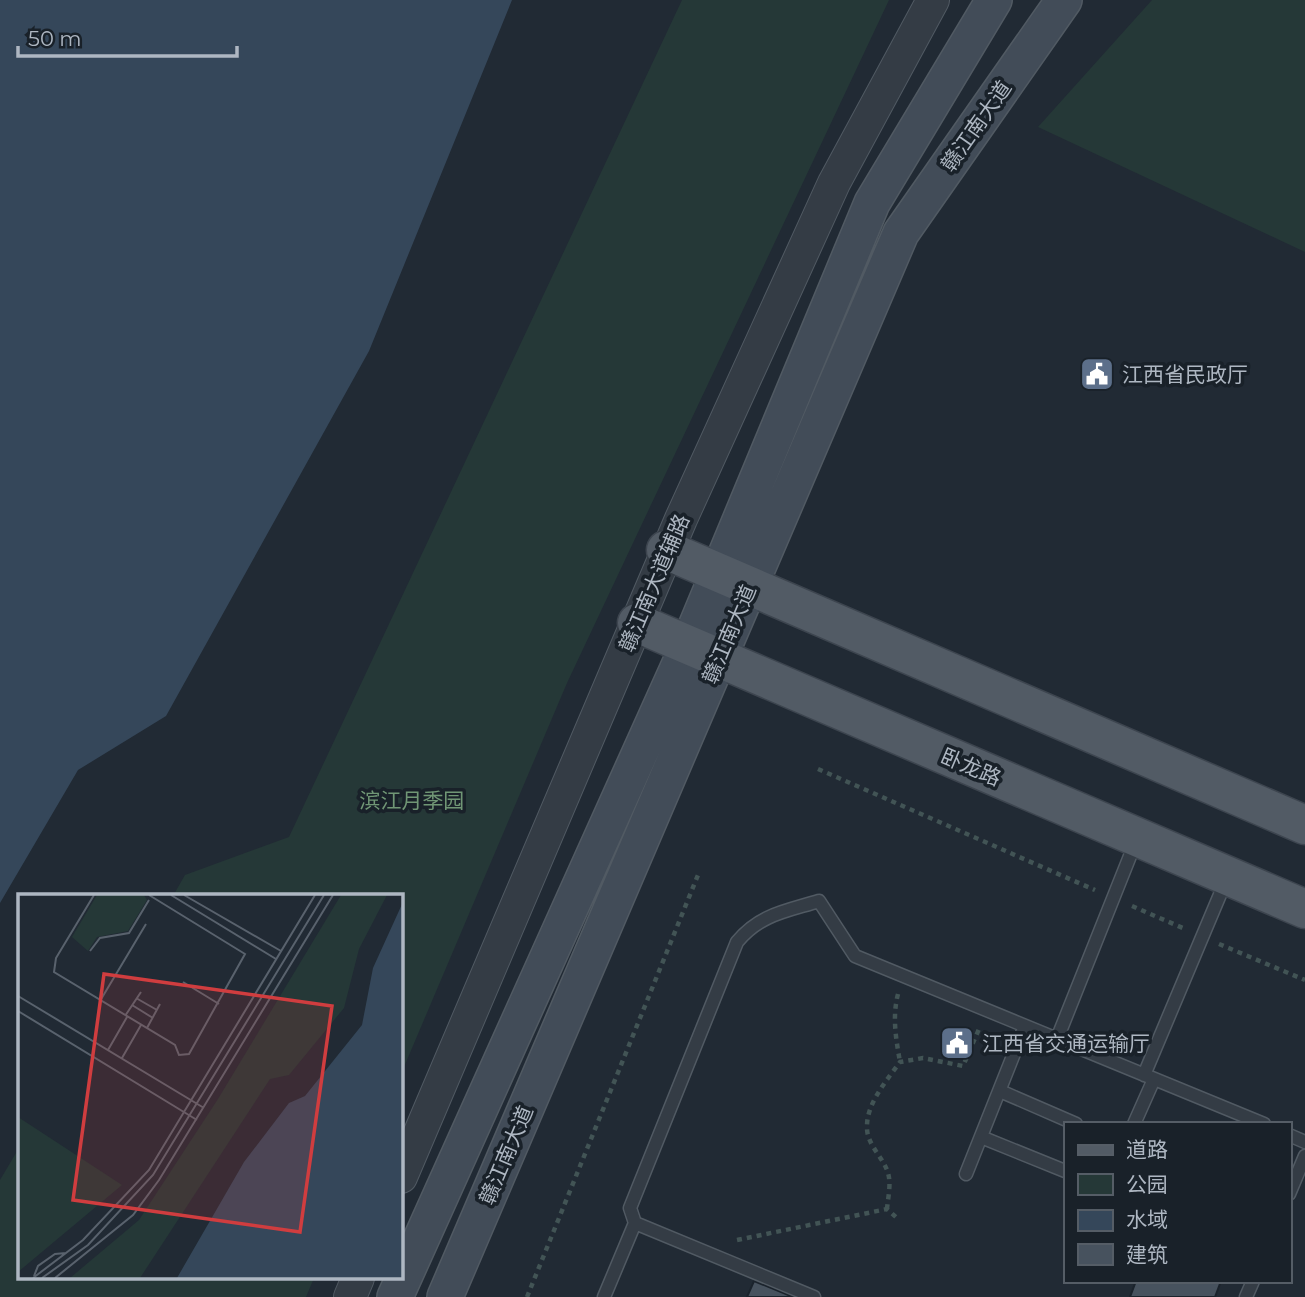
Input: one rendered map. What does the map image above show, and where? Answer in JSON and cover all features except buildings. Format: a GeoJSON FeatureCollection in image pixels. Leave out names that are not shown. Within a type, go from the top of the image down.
{"type":"FeatureCollection","features":[{"type":"Feature","properties":{"kind":"main road","name":"赣江南大道"},"geometry":{"type":"LineString","coordinates":[[734,580],[872,203],[993,0]]}},
{"type":"Feature","properties":{"kind":"main road","name":"赣江南大道"},"geometry":{"type":"LineString","coordinates":[[445,1297],[734,580],[901,233],[1065,0]]}},
{"type":"Feature","properties":{"kind":"main road"},"geometry":{"type":"LineString","coordinates":[[666,550],[1305,825]]}},
{"type":"Feature","properties":{"kind":"main road","name":"卧龙路"},"geometry":{"type":"LineString","coordinates":[[637,624],[1305,908]]}},
{"type":"Feature","properties":{"kind":"main road","name":"赣江南大道"},"geometry":{"type":"LineString","coordinates":[[395,1297],[703,653]]}},
{"type":"Feature","properties":{"kind":"street","name":"赣江南大道辅路"},"geometry":{"type":"LineString","coordinates":[[402,1175],[666,550],[834,183],[933,0]]}},
{"type":"Feature","properties":{"kind":"street"},"geometry":{"type":"LineString","coordinates":[[350,1297],[357,1280]]}},
{"type":"Feature","properties":{"kind":"lane"},"geometry":{"type":"LineString","coordinates":[[1057,1039],[1137,837]]}},
{"type":"Feature","properties":{"kind":"lane"},"geometry":{"type":"LineString","coordinates":[[1135,1122],[1202,937],[1228,876]]}},
{"type":"Feature","properties":{"kind":"lane"},"geometry":{"type":"LineString","coordinates":[[604,1297],[635,1223],[630,1208],[737,942],[748,929],[764,918],[819,901],[855,956],[1259,1122]]}},
{"type":"Feature","properties":{"kind":"lane"},"geometry":{"type":"LineString","coordinates":[[966,1174],[1026,1026]]}},
{"type":"Feature","properties":{"kind":"lane"},"geometry":{"type":"LineString","coordinates":[[1000,1091],[1071,1122]]}},
{"type":"Feature","properties":{"kind":"lane"},"geometry":{"type":"LineString","coordinates":[[981,1137],[1064,1171]]}},
{"type":"Feature","properties":{"kind":"lane"},"geometry":{"type":"LineString","coordinates":[[1291,1189],[1305,1156]]}},
{"type":"Feature","properties":{"kind":"lane"},"geometry":{"type":"LineString","coordinates":[[635,1223],[814,1297]]}},
{"type":"Feature","properties":{"kind":"path"},"geometry":{"type":"LineString","coordinates":[[818,769],[1305,980]]}},
{"type":"Feature","properties":{"kind":"path"},"geometry":{"type":"LineString","coordinates":[[527,1297],[698,875]]}},
{"type":"Feature","properties":{"kind":"path"},"geometry":{"type":"LineString","coordinates":[[887,1209],[890,1188],[887,1171],[873,1148],[866,1127],[870,1108],[900,1062],[895,1032],[895,1007],[906,977]]}},
{"type":"Feature","properties":{"kind":"path"},"geometry":{"type":"LineString","coordinates":[[900,1062],[923,1058],[963,1066],[986,1010]]}},
{"type":"Feature","properties":{"kind":"path"},"geometry":{"type":"LineString","coordinates":[[887,1209],[898,1219]]}},
{"type":"Feature","properties":{"kind":"path"},"geometry":{"type":"LineString","coordinates":[[737,1240],[887,1209]]}},
{"type":"Feature","properties":{"kind":"green space","name":"滨江月季园"},"geometry":{"type":"Polygon","coordinates":[[[682,0],[889,0],[567,683],[402,1072],[402,894],[174,894],[185,875],[289,837],[682,0]]]}},
{"type":"Feature","properties":{"kind":"green space"},"geometry":{"type":"Polygon","coordinates":[[[1152,0],[1305,0],[1305,252],[1038,127],[1152,0]]]}},
{"type":"Feature","properties":{"kind":"green space"},"geometry":{"type":"Polygon","coordinates":[[[18,1150],[18,1280],[313,1280],[306,1297],[0,1297],[0,1180],[18,1150]]]}},
{"type":"Feature","properties":{"kind":"water"},"geometry":{"type":"Polygon","coordinates":[[[0,0],[512,0],[369,351],[166,716],[78,770],[0,903],[0,0]]]}},
{"type":"Feature","properties":{"kind":"place","name":"江西省民政厅"},"geometry":{"type":"Point","coordinates":[1097,374]}},
{"type":"Feature","properties":{"kind":"place","name":"江西省交通运输厅"},"geometry":{"type":"Point","coordinates":[957,1043]}}]}
